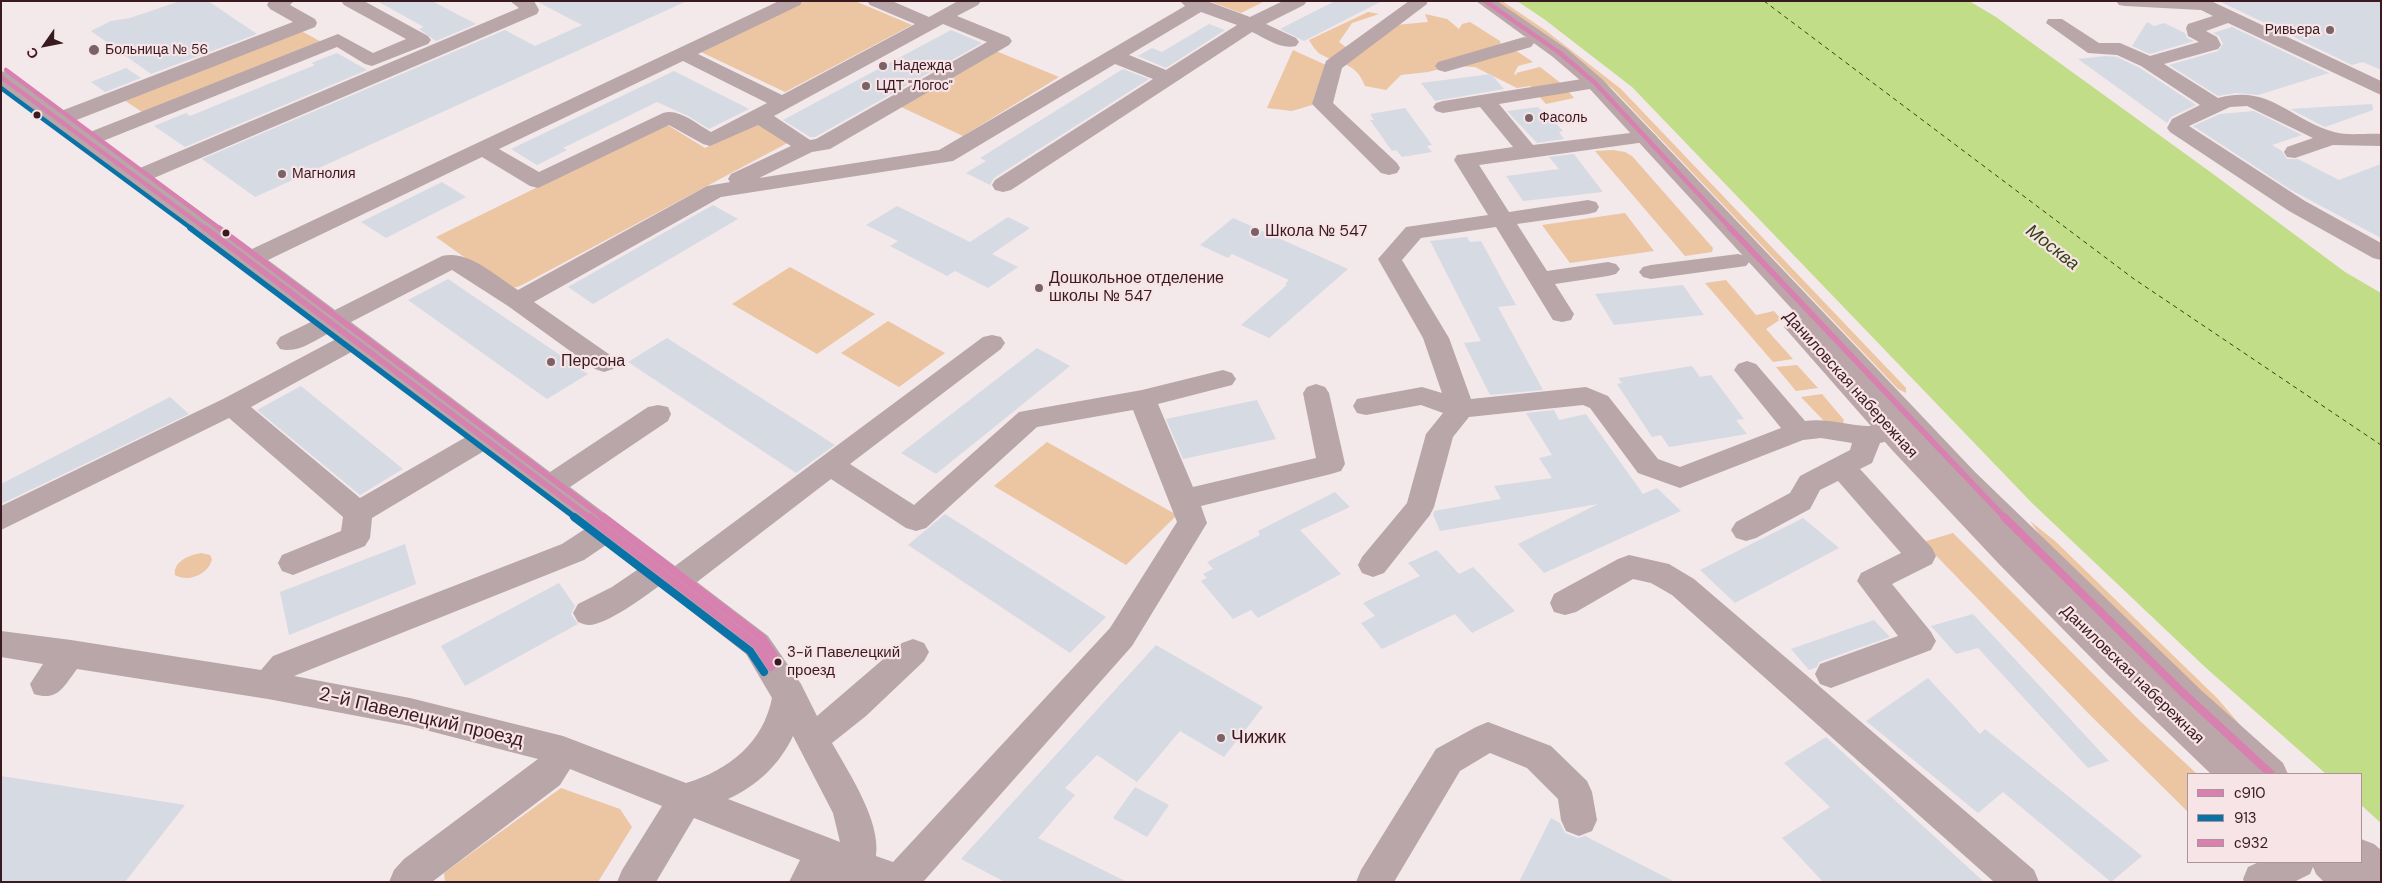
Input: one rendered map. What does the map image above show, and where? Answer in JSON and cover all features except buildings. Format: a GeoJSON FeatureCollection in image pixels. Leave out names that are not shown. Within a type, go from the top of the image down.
{"type":"FeatureCollection","features":[{"type":"Feature","properties":{"kind":"main road","name":"Даниловская набережная"},"geometry":{"type":"LineString","coordinates":[[1462,1],[1586,84]]}},
{"type":"Feature","properties":{"kind":"main road","name":"Даниловская набережная"},"geometry":{"type":"LineString","coordinates":[[1485,1],[1560,54],[1637,138],[1890,431],[2270,773]]}},
{"type":"Feature","properties":{"kind":"main road","name":"Даниловская набережная"},"geometry":{"type":"LineString","coordinates":[[1637,138],[1738,261],[1890,431],[2057,602],[2233,773]]}},
{"type":"Feature","properties":{"kind":"main road"},"geometry":{"type":"LineString","coordinates":[[2362,857],[2381,874]]}},
{"type":"Feature","properties":{"kind":"main road"},"geometry":{"type":"LineString","coordinates":[[2330,863],[2351,882]]}},
{"type":"Feature","properties":{"kind":"street"},"geometry":{"type":"LineString","coordinates":[[286,1],[276,5],[372,60],[421,40],[350,1]]}},
{"type":"Feature","properties":{"kind":"street"},"geometry":{"type":"LineString","coordinates":[[138,177],[530,10],[529,6],[519,1]]}},
{"type":"Feature","properties":{"kind":"street"},"geometry":{"type":"LineString","coordinates":[[251,259],[794,1]]}},
{"type":"Feature","properties":{"kind":"street"},"geometry":{"type":"LineString","coordinates":[[517,301],[716,191],[806,147],[822,144],[1002,41],[876,1]]}},
{"type":"Feature","properties":{"kind":"street"},"geometry":{"type":"LineString","coordinates":[[483,149],[538,181],[670,117],[710,140],[759,116],[972,1]]}},
{"type":"Feature","properties":{"kind":"street"},"geometry":{"type":"LineString","coordinates":[[1003,185],[1251,24],[1298,1]]}},
{"type":"Feature","properties":{"kind":"street"},"geometry":{"type":"LineString","coordinates":[[1389,168],[1322,104],[1334,65],[1418,4],[1418,1]]}},
{"type":"Feature","properties":{"kind":"street"},"geometry":{"type":"LineString","coordinates":[[2125,1],[2197,6],[2200,3],[2381,89]]}},
{"type":"Feature","properties":{"kind":"street"},"geometry":{"type":"LineString","coordinates":[[716,191],[945,156],[1113,56],[1195,3],[1251,24],[1289,42]]}},
{"type":"Feature","properties":{"kind":"street"},"geometry":{"type":"LineString","coordinates":[[2148,62],[2211,45],[2210,41],[2195,32],[2195,28],[2229,17]]}},
{"type":"Feature","properties":{"kind":"street"},"geometry":{"type":"LineString","coordinates":[[60,120],[308,23]]}},
{"type":"Feature","properties":{"kind":"street"},"geometry":{"type":"LineString","coordinates":[[2055,23],[2095,49],[2120,49],[2148,62],[2216,106]]}},
{"type":"Feature","properties":{"kind":"street"},"geometry":{"type":"LineString","coordinates":[[88,140],[338,40]]}},
{"type":"Feature","properties":{"kind":"street"},"geometry":{"type":"LineString","coordinates":[[1445,66],[1524,43]]}},
{"type":"Feature","properties":{"kind":"street"},"geometry":{"type":"LineString","coordinates":[[683,54],[782,103]]}},
{"type":"Feature","properties":{"kind":"street"},"geometry":{"type":"LineString","coordinates":[[1113,56],[1168,78]]}},
{"type":"Feature","properties":{"kind":"street"},"geometry":{"type":"LineString","coordinates":[[2322,84],[2350,74]]}},
{"type":"Feature","properties":{"kind":"street"},"geometry":{"type":"LineString","coordinates":[[1,77],[251,259],[757,644],[789,694],[852,817],[858,843],[833,870]]}},
{"type":"Feature","properties":{"kind":"street"},"geometry":{"type":"LineString","coordinates":[[1442,107],[1586,84]]}},
{"type":"Feature","properties":{"kind":"street"},"geometry":{"type":"LineString","coordinates":[[2331,139],[2250,100],[2231,99],[2179,123],[2177,128],[2297,206],[2381,253]]}},
{"type":"Feature","properties":{"kind":"street"},"geometry":{"type":"LineString","coordinates":[[1486,100],[1528,152]]}},
{"type":"Feature","properties":{"kind":"street"},"geometry":{"type":"LineString","coordinates":[[759,116],[806,147]]}},
{"type":"Feature","properties":{"kind":"street"},"geometry":{"type":"LineString","coordinates":[[1562,314],[1465,160],[1637,138]]}},
{"type":"Feature","properties":{"kind":"street"},"geometry":{"type":"LineString","coordinates":[[2295,152],[2331,139],[2381,140]]}},
{"type":"Feature","properties":{"kind":"street"},"geometry":{"type":"LineString","coordinates":[[1461,409],[1436,338],[1390,259],[1414,232],[1588,207]]}},
{"type":"Feature","properties":{"kind":"street"},"geometry":{"type":"LineString","coordinates":[[289,343],[450,261],[458,263],[517,301],[604,363]]}},
{"type":"Feature","properties":{"kind":"street"},"geometry":{"type":"LineString","coordinates":[[1651,272],[1738,261]]}},
{"type":"Feature","properties":{"kind":"street"},"geometry":{"type":"LineString","coordinates":[[1540,279],[1608,269]]}},
{"type":"Feature","properties":{"kind":"street"},"geometry":{"type":"LineString","coordinates":[[1,520],[232,406],[356,339]]}},
{"type":"Feature","properties":{"kind":"street"},"geometry":{"type":"LineString","coordinates":[[589,613],[667,576],[830,465],[992,343]]}},
{"type":"Feature","properties":{"kind":"street"},"geometry":{"type":"LineString","coordinates":[[1747,370],[1799,431]]}},
{"type":"Feature","properties":{"kind":"street"},"geometry":{"type":"LineString","coordinates":[[830,465],[916,520],[1029,418],[1142,399],[1222,379]]}},
{"type":"Feature","properties":{"kind":"street"},"geometry":{"type":"LineString","coordinates":[[1366,406],[1422,396],[1461,409],[1568,391],[1599,402],[1648,466],[1680,478],[1799,431],[1821,428],[1890,431]]}},
{"type":"Feature","properties":{"kind":"street"},"geometry":{"type":"LineString","coordinates":[[1184,500],[1330,464],[1316,393]]}},
{"type":"Feature","properties":{"kind":"street"},"geometry":{"type":"LineString","coordinates":[[899,882],[1121,637],[1192,524],[1142,399]]}},
{"type":"Feature","properties":{"kind":"street"},"geometry":{"type":"LineString","coordinates":[[232,406],[358,514]]}},
{"type":"Feature","properties":{"kind":"street"},"geometry":{"type":"LineString","coordinates":[[1373,565],[1420,507],[1440,434],[1461,409]]}},
{"type":"Feature","properties":{"kind":"street"},"geometry":{"type":"LineString","coordinates":[[550,486],[658,414]]}},
{"type":"Feature","properties":{"kind":"street"},"geometry":{"type":"LineString","coordinates":[[1746,530],[1800,501],[1810,482],[1862,456],[1890,431]]}},
{"type":"Feature","properties":{"kind":"street"},"geometry":{"type":"LineString","coordinates":[[358,514],[487,437]]}},
{"type":"Feature","properties":{"kind":"street"},"geometry":{"type":"LineString","coordinates":[[1831,674],[1920,641],[1872,581],[1921,556],[1842,467]]}},
{"type":"Feature","properties":{"kind":"street"},"geometry":{"type":"LineString","coordinates":[[293,563],[355,538],[358,514]]}},
{"type":"Feature","properties":{"kind":"street"},"geometry":{"type":"LineString","coordinates":[[268,685],[284,665],[573,552],[607,530]]}},
{"type":"Feature","properties":{"kind":"street"},"geometry":{"type":"LineString","coordinates":[[1565,603],[1629,567],[1658,572],[1683,587],[2021,882]]}},
{"type":"Feature","properties":{"kind":"street","name":"2-й Павелецкий проезд"},"geometry":{"type":"LineString","coordinates":[[1,644],[72,653],[268,685],[410,712],[563,751],[686,799],[833,870],[899,882]]}},
{"type":"Feature","properties":{"kind":"street"},"geometry":{"type":"LineString","coordinates":[[813,739],[854,706],[913,652]]}},
{"type":"Feature","properties":{"kind":"street"},"geometry":{"type":"LineString","coordinates":[[46,684],[72,653]]}},
{"type":"Feature","properties":{"kind":"street"},"geometry":{"type":"LineString","coordinates":[[635,882],[686,799],[709,793],[731,782],[769,748],[781,731],[788,709],[789,694]]}},
{"type":"Feature","properties":{"kind":"street"},"geometry":{"type":"LineString","coordinates":[[1374,882],[1448,760],[1488,736],[1538,757],[1575,792],[1579,820]]}},
{"type":"Feature","properties":{"kind":"street"},"geometry":{"type":"LineString","coordinates":[[407,882],[417,871],[548,774],[563,751]]}},
{"type":"Feature","properties":{"kind":"street"},"geometry":{"type":"LineString","coordinates":[[2262,879],[2295,863]]}},
{"type":"Feature","properties":{"kind":"shaded area"},"geometry":{"type":"Polygon","coordinates":[[[806,1],[855,1],[912,25],[785,92],[701,52],[806,1]]]}},
{"type":"Feature","properties":{"kind":"shaded area"},"geometry":{"type":"Polygon","coordinates":[[[1209,1],[1265,1],[1241,13],[1209,1]]]}},
{"type":"Feature","properties":{"kind":"shaded area"},"geometry":{"type":"Polygon","coordinates":[[[1494,1],[1502,1],[1545,30],[1621,89],[1906,388],[1906,393],[1898,389],[1614,90],[1578,60],[1494,1]]]}},
{"type":"Feature","properties":{"kind":"shaded area"},"geometry":{"type":"Polygon","coordinates":[[[1368,12],[1379,14],[1352,23],[1339,42],[1350,50],[1395,25],[1428,22],[1425,14],[1447,19],[1459,29],[1462,24],[1470,22],[1500,41],[1501,45],[1518,52],[1533,62],[1518,66],[1514,74],[1517,75],[1516,73],[1540,67],[1562,84],[1536,91],[1530,86],[1517,88],[1475,67],[1451,66],[1428,72],[1401,75],[1386,90],[1365,86],[1357,72],[1347,65],[1320,54],[1309,40],[1368,12]]]}},
{"type":"Feature","properties":{"kind":"shaded area"},"geometry":{"type":"Polygon","coordinates":[[[298,29],[323,43],[145,114],[121,98],[298,29]]]}},
{"type":"Feature","properties":{"kind":"shaded area"},"geometry":{"type":"Polygon","coordinates":[[[1293,50],[1328,66],[1312,105],[1292,111],[1267,108],[1293,50]]]}},
{"type":"Feature","properties":{"kind":"shaded area"},"geometry":{"type":"Polygon","coordinates":[[[996,51],[1059,77],[963,136],[899,106],[996,51]]]}},
{"type":"Feature","properties":{"kind":"shaded area"},"geometry":{"type":"Polygon","coordinates":[[[1568,91],[1574,98],[1546,104],[1538,95],[1568,91]]]}},
{"type":"Feature","properties":{"kind":"shaded area"},"geometry":{"type":"Polygon","coordinates":[[[755,122],[791,141],[520,286],[509,289],[436,237],[666,124],[705,148],[755,122]]]}},
{"type":"Feature","properties":{"kind":"shaded area"},"geometry":{"type":"Polygon","coordinates":[[[1613,150],[1625,152],[1632,156],[1713,248],[1712,252],[1685,256],[1595,151],[1613,150]]]}},
{"type":"Feature","properties":{"kind":"shaded area"},"geometry":{"type":"Polygon","coordinates":[[[1625,213],[1654,251],[1570,263],[1542,225],[1625,213]]]}},
{"type":"Feature","properties":{"kind":"shaded area"},"geometry":{"type":"Polygon","coordinates":[[[790,267],[875,314],[817,354],[732,304],[790,267]]]}},
{"type":"Feature","properties":{"kind":"shaded area"},"geometry":{"type":"Polygon","coordinates":[[[1726,280],[1756,315],[1774,311],[1781,319],[1766,329],[1793,359],[1773,362],[1705,283],[1726,280]]]}},
{"type":"Feature","properties":{"kind":"shaded area"},"geometry":{"type":"Polygon","coordinates":[[[888,321],[945,353],[899,387],[841,353],[888,321]]]}},
{"type":"Feature","properties":{"kind":"shaded area"},"geometry":{"type":"Polygon","coordinates":[[[1797,365],[1818,388],[1796,391],[1776,367],[1797,365]]]}},
{"type":"Feature","properties":{"kind":"shaded area"},"geometry":{"type":"Polygon","coordinates":[[[1822,394],[1844,420],[1843,424],[1825,422],[1801,397],[1822,394]]]}},
{"type":"Feature","properties":{"kind":"shaded area"},"geometry":{"type":"Polygon","coordinates":[[[1047,442],[1177,515],[1126,565],[994,486],[1047,442]]]}},
{"type":"Feature","properties":{"kind":"shaded area"},"geometry":{"type":"Polygon","coordinates":[[[2030,521],[2055,541],[2217,698],[2242,727],[2210,704],[2044,541],[2030,521]]]}},
{"type":"Feature","properties":{"kind":"shaded area"},"geometry":{"type":"Polygon","coordinates":[[[1953,533],[2140,721],[2196,773],[2187,773],[2187,811],[2090,715],[1923,542],[1953,533]]]}},
{"type":"Feature","properties":{"kind":"shaded area"},"geometry":{"type":"Polygon","coordinates":[[[201,553],[210,555],[212,559],[207,569],[192,577],[186,578],[175,575],[179,562],[187,557],[201,553]]]}},
{"type":"Feature","properties":{"kind":"shaded area"},"geometry":{"type":"Polygon","coordinates":[[[561,788],[620,809],[632,827],[598,882],[445,882],[444,873],[561,788]]]}},
{"type":"Feature","properties":{"kind":"water","name":"Москва"},"geometry":{"type":"Polygon","coordinates":[[[1517,1],[1969,1],[1996,17],[2345,272],[2381,293],[2381,823],[2362,806],[2362,773],[2325,773],[2205,667],[2032,503],[1632,87],[1544,19],[1517,1]]]}},
{"type":"Feature","properties":{"kind":"ferry route"},"geometry":{"type":"LineString","coordinates":[[1764,1],[2134,279],[2381,445]]}},
{"type":"Feature","properties":{"kind":"transit line","name":"с910"},"geometry":{"type":"LineString","coordinates":[[1485,1],[1560,53],[1595,83],[1842,348],[2010,523],[2182,692],[2270,773]]}},
{"type":"Feature","properties":{"kind":"transit line","name":"с932"},"geometry":{"type":"LineString","coordinates":[[6,70],[386,352],[762,638],[778,662]]}},
{"type":"Feature","properties":{"kind":"transit line","name":"с910"},"geometry":{"type":"LineString","coordinates":[[1,77],[286,288],[757,645],[771,667]]}},
{"type":"Feature","properties":{"kind":"transit line","name":"913"},"geometry":{"type":"LineString","coordinates":[[1,88],[281,295],[658,580],[750,651],[764,672]]}},
{"type":"Feature","properties":{"kind":"place","name":"Ривьера"},"geometry":{"type":"Point","coordinates":[2330,30]}},
{"type":"Feature","properties":{"kind":"place","name":"Больница № 56"},"geometry":{"type":"Point","coordinates":[94,50]}},
{"type":"Feature","properties":{"kind":"place","name":"Надежда"},"geometry":{"type":"Point","coordinates":[883,66]}},
{"type":"Feature","properties":{"kind":"place","name":"ЦДТ \"Логос\""},"geometry":{"type":"Point","coordinates":[866,86]}},
{"type":"Feature","properties":{"kind":"place","name":"Фасоль"},"geometry":{"type":"Point","coordinates":[1529,118]}},
{"type":"Feature","properties":{"kind":"place","name":"Магнолия"},"geometry":{"type":"Point","coordinates":[282,174]}},
{"type":"Feature","properties":{"kind":"place","name":"Школа № 547"},"geometry":{"type":"Point","coordinates":[1255,232]}},
{"type":"Feature","properties":{"kind":"place","name":"Дошкольное отделение школы № 547"},"geometry":{"type":"Point","coordinates":[1039,288]}},
{"type":"Feature","properties":{"kind":"place","name":"Персона"},"geometry":{"type":"Point","coordinates":[551,362]}},
{"type":"Feature","properties":{"kind":"place","name":"3-й Павелецкий проезд"},"geometry":{"type":"Point","coordinates":[778,662]}},
{"type":"Feature","properties":{"kind":"place","name":"Чижик"},"geometry":{"type":"Point","coordinates":[1221,738]}}]}
